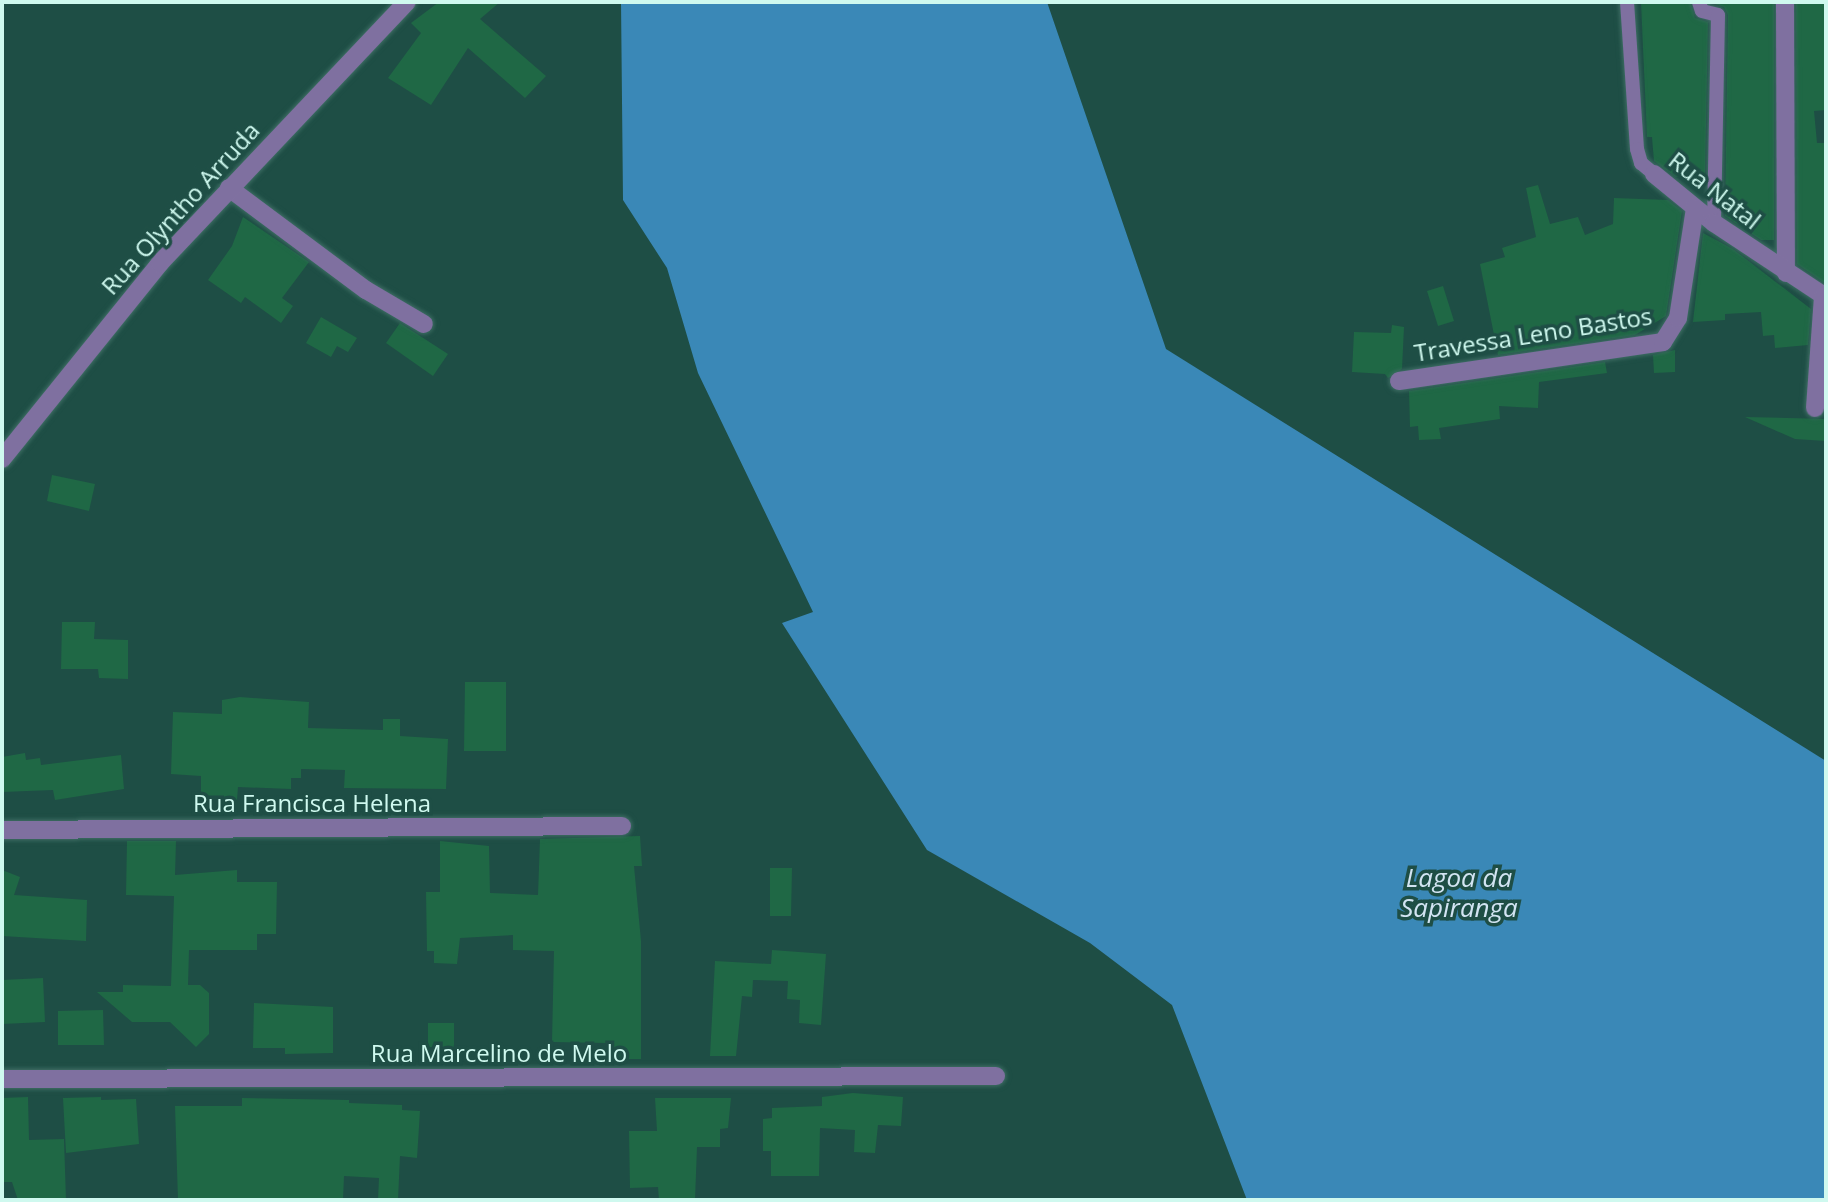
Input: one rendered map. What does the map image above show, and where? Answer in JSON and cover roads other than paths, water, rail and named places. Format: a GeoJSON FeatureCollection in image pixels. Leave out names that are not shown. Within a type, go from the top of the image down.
{"type":"FeatureCollection","features":[{"type":"Feature","properties":{"kind":"street","name":"Rua Olyntho Arruda"},"geometry":{"type":"LineString","coordinates":[[2,459],[160,263],[407,2]]}},
{"type":"Feature","properties":{"kind":"street"},"geometry":{"type":"LineString","coordinates":[[1785,2],[1786,273]]}},
{"type":"Feature","properties":{"kind":"street","name":"Rua Natal"},"geometry":{"type":"LineString","coordinates":[[1654,174],[1714,223],[1824,297]]}},
{"type":"Feature","properties":{"kind":"street"},"geometry":{"type":"LineString","coordinates":[[229,188],[366,290],[424,324]]}},
{"type":"Feature","properties":{"kind":"street","name":"Travessa Leno Bastos"},"geometry":{"type":"LineString","coordinates":[[1399,381],[1663,342],[1678,318],[1695,208]]}},
{"type":"Feature","properties":{"kind":"street"},"geometry":{"type":"LineString","coordinates":[[1815,408],[1824,297]]}},
{"type":"Feature","properties":{"kind":"street","name":"Rua Francisca Helena"},"geometry":{"type":"LineString","coordinates":[[2,830],[622,825]]}},
{"type":"Feature","properties":{"kind":"street","name":"Rua Marcelino de Melo"},"geometry":{"type":"LineString","coordinates":[[2,1079],[996,1076]]}},
{"type":"Feature","properties":{"kind":"lane","name":"Rua Natal"},"geometry":{"type":"LineString","coordinates":[[1628,2],[1637,149],[1641,163],[1654,174]]}},
{"type":"Feature","properties":{"kind":"lane"},"geometry":{"type":"LineString","coordinates":[[1699,2],[1702,11],[1718,15],[1714,223]]}},
{"type":"Feature","properties":{"kind":"water","name":"Lagoa da Sapiranga"},"geometry":{"type":"Polygon","coordinates":[[[621,2],[1047,2],[1166,349],[1826,761],[1826,1200],[1247,1200],[1172,1005],[1090,943],[927,850],[782,623],[813,612],[698,373],[667,268],[623,200],[621,2]]]}}]}
